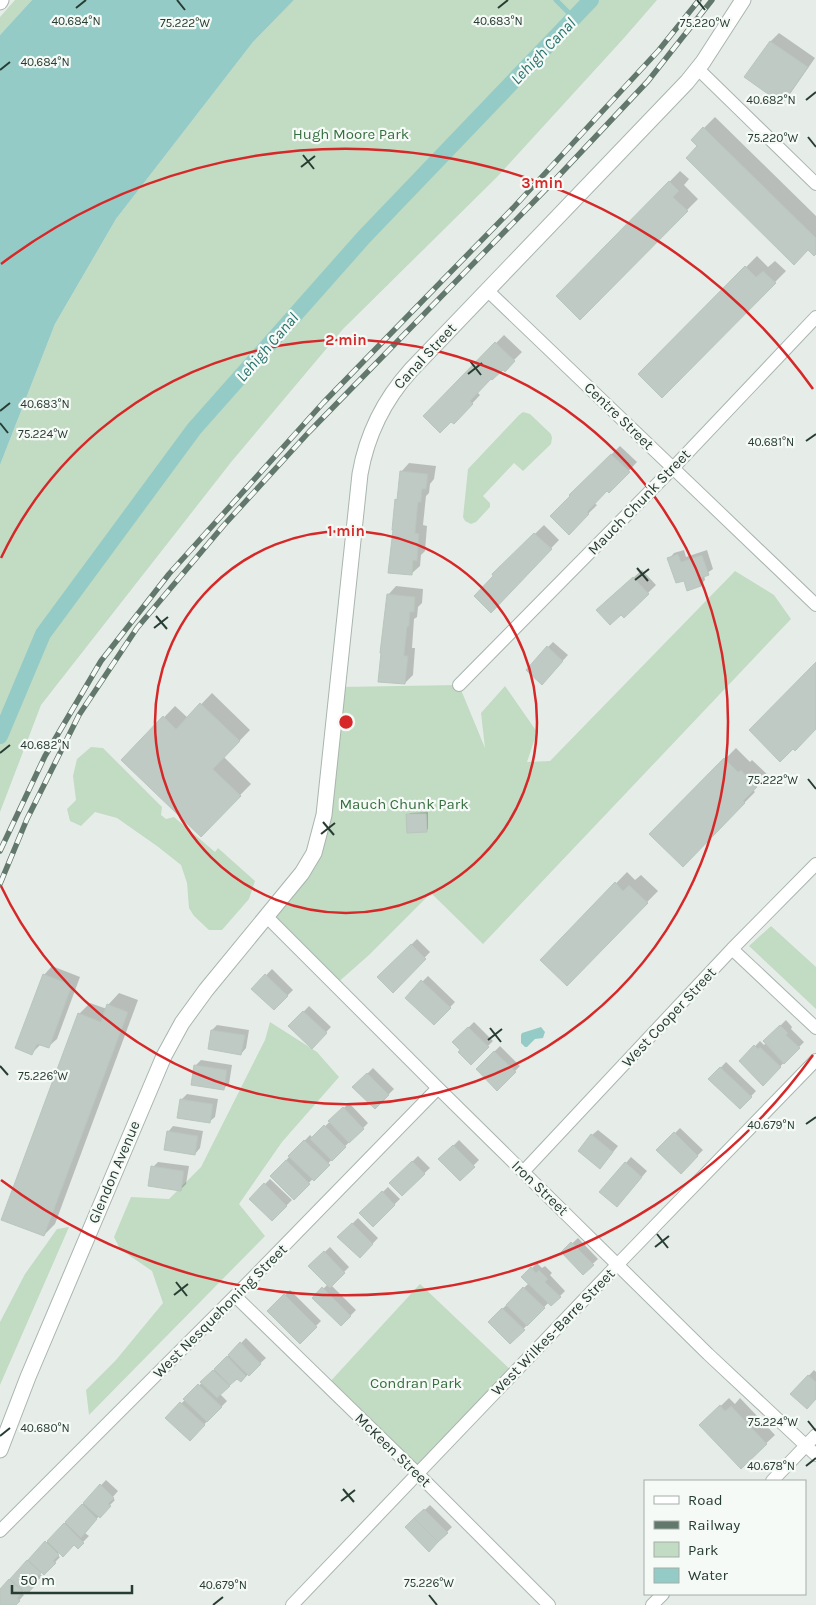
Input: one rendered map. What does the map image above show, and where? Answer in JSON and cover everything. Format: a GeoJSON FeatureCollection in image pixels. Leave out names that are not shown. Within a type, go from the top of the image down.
{"type":"FeatureCollection","features":[{"type":"Feature","properties":{"kind":"street","name":"Canal Street"},"geometry":{"type":"LineString","coordinates":[[267,917],[295,883],[309,862],[317,842],[324,815],[358,486],[369,438],[380,414],[398,384],[680,90],[698,69],[743,0]]}},
{"type":"Feature","properties":{"kind":"street"},"geometry":{"type":"LineString","coordinates":[[698,69],[816,184]]}},
{"type":"Feature","properties":{"kind":"street","name":"Centre Street"},"geometry":{"type":"LineString","coordinates":[[487,290],[816,605]]}},
{"type":"Feature","properties":{"kind":"street","name":"Mauch Chunk Street"},"geometry":{"type":"LineString","coordinates":[[459,686],[673,468],[816,317]]}},
{"type":"Feature","properties":{"kind":"street","name":"West Cooper Street"},"geometry":{"type":"LineString","coordinates":[[523,1172],[732,949],[816,864]]}},
{"type":"Feature","properties":{"kind":"street","name":"Iron Street"},"geometry":{"type":"LineString","coordinates":[[267,917],[708,1354],[816,1456]]}},
{"type":"Feature","properties":{"kind":"street","name":"Glendon Avenue"},"geometry":{"type":"LineString","coordinates":[[0,1450],[28,1377],[164,1056],[182,1023],[206,990],[267,917]]}},
{"type":"Feature","properties":{"kind":"street"},"geometry":{"type":"LineString","coordinates":[[732,949],[816,1028]]}},
{"type":"Feature","properties":{"kind":"street","name":"West Wilkes-Barre Street"},"geometry":{"type":"LineString","coordinates":[[292,1605],[816,1060]]}},
{"type":"Feature","properties":{"kind":"street","name":"West Nesquehoning Street"},"geometry":{"type":"LineString","coordinates":[[0,1531],[235,1296],[438,1088]]}},
{"type":"Feature","properties":{"kind":"street","name":"McKeen Street"},"geometry":{"type":"LineString","coordinates":[[235,1296],[549,1605]]}},
{"type":"Feature","properties":{"kind":"street"},"geometry":{"type":"LineString","coordinates":[[773,1480],[816,1435]]}},
{"type":"Feature","properties":{"kind":"street"},"geometry":{"type":"LineString","coordinates":[[652,1605],[662,1595]]}},
{"type":"Feature","properties":{"kind":"green space"},"geometry":{"type":"Polygon","coordinates":[[[15,0],[32,0],[0,35],[0,17],[15,0]]]}},
{"type":"Feature","properties":{"kind":"green space","name":"Hugh Moore Park"},"geometry":{"type":"Polygon","coordinates":[[[294,0],[657,0],[497,177],[343,329],[232,461],[41,705],[0,812],[0,465],[55,324],[116,219],[253,42],[294,0]]]}},
{"type":"Feature","properties":{"kind":"green space"},"geometry":{"type":"Polygon","coordinates":[[[523,412],[530,414],[551,434],[551,444],[523,471],[514,463],[483,496],[490,503],[490,507],[476,522],[471,524],[465,521],[463,517],[468,469],[523,412]]]}},
{"type":"Feature","properties":{"kind":"green space","name":"Mauch Chunk Park"},"geometry":{"type":"Polygon","coordinates":[[[735,571],[774,595],[791,619],[483,944],[431,893],[369,955],[335,985],[267,917],[321,832],[338,687],[459,685],[485,748],[481,713],[505,686],[537,732],[527,762],[550,761],[735,571]]]}},
{"type":"Feature","properties":{"kind":"green space"},"geometry":{"type":"Polygon","coordinates":[[[91,747],[103,748],[162,807],[161,815],[166,819],[174,817],[215,852],[218,848],[255,881],[249,899],[222,930],[209,930],[194,916],[189,908],[187,883],[181,865],[157,846],[117,818],[95,812],[81,826],[70,821],[67,809],[76,800],[73,776],[77,759],[91,747]]]}},
{"type":"Feature","properties":{"kind":"green space"},"geometry":{"type":"Polygon","coordinates":[[[771,926],[816,967],[816,1009],[749,946],[771,926]]]}},
{"type":"Feature","properties":{"kind":"green space"},"geometry":{"type":"Polygon","coordinates":[[[270,1022],[317,1052],[339,1077],[282,1142],[239,1204],[265,1236],[89,1415],[86,1390],[116,1360],[163,1303],[152,1271],[120,1249],[114,1237],[131,1197],[169,1199],[201,1167],[265,1040],[270,1022]]]}},
{"type":"Feature","properties":{"kind":"green space"},"geometry":{"type":"Polygon","coordinates":[[[69,1227],[0,1385],[0,1322],[25,1274],[57,1229],[69,1227]]]}},
{"type":"Feature","properties":{"kind":"green space","name":"Condran Park"},"geometry":{"type":"Polygon","coordinates":[[[420,1284],[514,1373],[418,1474],[327,1385],[420,1284]]]}},
{"type":"Feature","properties":{"kind":"water"},"geometry":{"type":"Polygon","coordinates":[[[32,0],[294,0],[253,42],[116,219],[55,324],[0,465],[0,35],[32,0]]]}},
{"type":"Feature","properties":{"kind":"water"},"geometry":{"type":"Polygon","coordinates":[[[541,1027],[545,1032],[543,1038],[535,1039],[527,1047],[521,1043],[522,1033],[541,1027]]]}},
{"type":"Feature","properties":{"kind":"building"},"geometry":{"type":"Polygon","coordinates":[[[770,41],[808,67],[782,104],[744,77],[770,41]]]}},
{"type":"Feature","properties":{"kind":"building"},"geometry":{"type":"Polygon","coordinates":[[[703,127],[816,238],[816,254],[814,256],[808,250],[794,265],[686,158],[697,146],[691,140],[703,127]]]}},
{"type":"Feature","properties":{"kind":"building"},"geometry":{"type":"Polygon","coordinates":[[[669,181],[679,191],[673,197],[688,211],[580,320],[556,296],[669,181]]]}},
{"type":"Feature","properties":{"kind":"building"},"geometry":{"type":"Polygon","coordinates":[[[745,266],[756,277],[763,271],[776,283],[662,398],[638,374],[745,266]]]}},
{"type":"Feature","properties":{"kind":"building"},"geometry":{"type":"Polygon","coordinates":[[[495,342],[515,361],[505,372],[503,370],[491,379],[470,401],[473,404],[454,424],[451,422],[440,433],[423,416],[495,342]]]}},
{"type":"Feature","properties":{"kind":"building"},"geometry":{"type":"Polygon","coordinates":[[[611,454],[630,472],[609,493],[607,491],[569,535],[550,516],[611,454]]]}},
{"type":"Feature","properties":{"kind":"building"},"geometry":{"type":"Polygon","coordinates":[[[400,471],[428,474],[426,489],[422,489],[421,502],[418,502],[415,533],[419,534],[417,561],[413,560],[412,575],[388,573],[395,499],[397,500],[400,471]]]}},
{"type":"Feature","properties":{"kind":"building"},"geometry":{"type":"Polygon","coordinates":[[[534,533],[552,549],[491,613],[474,596],[493,576],[492,574],[534,533]]]}},
{"type":"Feature","properties":{"kind":"building"},"geometry":{"type":"Polygon","coordinates":[[[678,554],[681,562],[702,555],[709,575],[698,579],[701,586],[687,591],[684,581],[676,583],[667,558],[678,554]]]}},
{"type":"Feature","properties":{"kind":"building"},"geometry":{"type":"Polygon","coordinates":[[[633,577],[649,594],[624,618],[621,615],[610,625],[596,610],[633,577]]]}},
{"type":"Feature","properties":{"kind":"building"},"geometry":{"type":"Polygon","coordinates":[[[387,594],[415,597],[414,612],[410,612],[409,626],[407,627],[404,656],[408,656],[405,684],[378,682],[387,594]]]}},
{"type":"Feature","properties":{"kind":"building"},"geometry":{"type":"Polygon","coordinates":[[[547,646],[563,661],[542,685],[526,670],[547,646]]]}},
{"type":"Feature","properties":{"kind":"building"},"geometry":{"type":"Polygon","coordinates":[[[816,662],[816,729],[795,751],[793,749],[780,762],[749,730],[816,662]]]}},
{"type":"Feature","properties":{"kind":"building"},"geometry":{"type":"Polygon","coordinates":[[[200,703],[240,741],[213,769],[241,796],[201,837],[121,760],[163,716],[176,729],[200,703]]]}},
{"type":"Feature","properties":{"kind":"building"},"geometry":{"type":"Polygon","coordinates":[[[724,758],[738,772],[741,770],[757,787],[743,801],[745,803],[683,867],[649,834],[724,758]]]}},
{"type":"Feature","properties":{"kind":"building"},"geometry":{"type":"Polygon","coordinates":[[[406,814],[426,814],[427,832],[407,833],[406,814]]]}},
{"type":"Feature","properties":{"kind":"building"},"geometry":{"type":"Polygon","coordinates":[[[615,882],[623,891],[629,885],[648,903],[567,986],[540,960],[615,882]]]}},
{"type":"Feature","properties":{"kind":"building"},"geometry":{"type":"Polygon","coordinates":[[[411,944],[426,959],[393,993],[377,977],[411,944]]]}},
{"type":"Feature","properties":{"kind":"building"},"geometry":{"type":"Polygon","coordinates":[[[43,974],[72,985],[49,1048],[37,1044],[32,1055],[15,1048],[43,974]]]}},
{"type":"Feature","properties":{"kind":"building"},"geometry":{"type":"Polygon","coordinates":[[[265,974],[288,996],[274,1010],[251,989],[265,974]]]}},
{"type":"Feature","properties":{"kind":"building"},"geometry":{"type":"Polygon","coordinates":[[[421,980],[451,1008],[434,1025],[405,998],[421,980]]]}},
{"type":"Feature","properties":{"kind":"building"},"geometry":{"type":"Polygon","coordinates":[[[107,1004],[128,1012],[44,1236],[1,1220],[78,1013],[101,1022],[107,1004]]]}},
{"type":"Feature","properties":{"kind":"building"},"geometry":{"type":"Polygon","coordinates":[[[303,1011],[327,1033],[312,1049],[288,1026],[303,1011]]]}},
{"type":"Feature","properties":{"kind":"building"},"geometry":{"type":"Polygon","coordinates":[[[780,1025],[788,1033],[786,1035],[800,1048],[784,1064],[763,1041],[780,1025]]]}},
{"type":"Feature","properties":{"kind":"building"},"geometry":{"type":"Polygon","coordinates":[[[468,1027],[489,1047],[471,1065],[458,1052],[460,1050],[452,1042],[468,1027]]]}},
{"type":"Feature","properties":{"kind":"building"},"geometry":{"type":"Polygon","coordinates":[[[211,1030],[245,1035],[241,1055],[208,1049],[211,1030]]]}},
{"type":"Feature","properties":{"kind":"building"},"geometry":{"type":"Polygon","coordinates":[[[754,1045],[758,1049],[760,1047],[781,1067],[763,1086],[739,1061],[754,1045]]]}},
{"type":"Feature","properties":{"kind":"building"},"geometry":{"type":"Polygon","coordinates":[[[494,1051],[516,1072],[497,1091],[476,1069],[494,1051]]]}},
{"type":"Feature","properties":{"kind":"building"},"geometry":{"type":"Polygon","coordinates":[[[194,1065],[227,1070],[224,1090],[191,1085],[194,1065]]]}},
{"type":"Feature","properties":{"kind":"building"},"geometry":{"type":"Polygon","coordinates":[[[720,1067],[752,1097],[740,1109],[708,1079],[720,1067]]]}},
{"type":"Feature","properties":{"kind":"building"},"geometry":{"type":"Polygon","coordinates":[[[367,1073],[389,1095],[375,1109],[352,1087],[367,1073]]]}},
{"type":"Feature","properties":{"kind":"building"},"geometry":{"type":"Polygon","coordinates":[[[180,1099],[213,1104],[210,1123],[177,1118],[180,1099]]]}},
{"type":"Feature","properties":{"kind":"building"},"geometry":{"type":"Polygon","coordinates":[[[343,1107],[364,1129],[349,1143],[328,1121],[343,1107]]]}},
{"type":"Feature","properties":{"kind":"building"},"geometry":{"type":"Polygon","coordinates":[[[324,1125],[346,1147],[332,1161],[310,1139],[324,1125]]]}},
{"type":"Feature","properties":{"kind":"building"},"geometry":{"type":"Polygon","coordinates":[[[167,1131],[198,1136],[195,1155],[164,1150],[167,1131]]]}},
{"type":"Feature","properties":{"kind":"building"},"geometry":{"type":"Polygon","coordinates":[[[674,1132],[698,1156],[681,1174],[656,1150],[674,1132]]]}},
{"type":"Feature","properties":{"kind":"building"},"geometry":{"type":"Polygon","coordinates":[[[591,1134],[613,1152],[600,1169],[578,1151],[591,1134]]]}},
{"type":"Feature","properties":{"kind":"building"},"geometry":{"type":"Polygon","coordinates":[[[304,1140],[330,1165],[314,1181],[288,1156],[304,1140]]]}},
{"type":"Feature","properties":{"kind":"building"},"geometry":{"type":"Polygon","coordinates":[[[453,1145],[475,1167],[460,1181],[438,1159],[453,1145]]]}},
{"type":"Feature","properties":{"kind":"building"},"geometry":{"type":"Polygon","coordinates":[[[286,1160],[310,1184],[294,1200],[270,1176],[286,1160]]]}},
{"type":"Feature","properties":{"kind":"building"},"geometry":{"type":"Polygon","coordinates":[[[412,1161],[425,1174],[402,1196],[389,1183],[412,1161]]]}},
{"type":"Feature","properties":{"kind":"building"},"geometry":{"type":"Polygon","coordinates":[[[625,1162],[642,1177],[617,1207],[599,1192],[625,1162]]]}},
{"type":"Feature","properties":{"kind":"building"},"geometry":{"type":"Polygon","coordinates":[[[151,1166],[184,1171],[181,1191],[148,1186],[151,1166]]]}},
{"type":"Feature","properties":{"kind":"building"},"geometry":{"type":"Polygon","coordinates":[[[264,1183],[287,1206],[272,1221],[249,1199],[264,1183]]]}},
{"type":"Feature","properties":{"kind":"building"},"geometry":{"type":"Polygon","coordinates":[[[382,1191],[395,1205],[373,1227],[359,1213],[382,1191]]]}},
{"type":"Feature","properties":{"kind":"building"},"geometry":{"type":"Polygon","coordinates":[[[352,1223],[373,1244],[360,1258],[337,1237],[352,1223]]]}},
{"type":"Feature","properties":{"kind":"building"},"geometry":{"type":"Polygon","coordinates":[[[571,1242],[594,1265],[583,1275],[561,1252],[571,1242]]]}},
{"type":"Feature","properties":{"kind":"building"},"geometry":{"type":"Polygon","coordinates":[[[324,1251],[345,1273],[330,1288],[308,1266],[324,1251]]]}},
{"type":"Feature","properties":{"kind":"building"},"geometry":{"type":"Polygon","coordinates":[[[531,1267],[536,1273],[539,1270],[548,1279],[545,1282],[561,1297],[551,1306],[521,1277],[531,1267]]]}},
{"type":"Feature","properties":{"kind":"building"},"geometry":{"type":"Polygon","coordinates":[[[322,1287],[351,1316],[341,1326],[312,1298],[322,1287]]]}},
{"type":"Feature","properties":{"kind":"building"},"geometry":{"type":"Polygon","coordinates":[[[523,1287],[545,1308],[527,1326],[506,1305],[523,1287]]]}},
{"type":"Feature","properties":{"kind":"building"},"geometry":{"type":"Polygon","coordinates":[[[284,1294],[317,1327],[300,1344],[267,1311],[284,1294]]]}},
{"type":"Feature","properties":{"kind":"building"},"geometry":{"type":"Polygon","coordinates":[[[502,1308],[525,1330],[510,1344],[488,1322],[502,1308]]]}},
{"type":"Feature","properties":{"kind":"building"},"geometry":{"type":"Polygon","coordinates":[[[240,1342],[261,1364],[249,1376],[228,1355],[240,1342]]]}},
{"type":"Feature","properties":{"kind":"building"},"geometry":{"type":"Polygon","coordinates":[[[227,1356],[246,1376],[241,1382],[237,1379],[230,1385],[214,1369],[227,1356]]]}},
{"type":"Feature","properties":{"kind":"building"},"geometry":{"type":"Polygon","coordinates":[[[213,1370],[230,1386],[217,1398],[200,1382],[213,1370]]]}},
{"type":"Feature","properties":{"kind":"building"},"geometry":{"type":"Polygon","coordinates":[[[808,1375],[816,1382],[816,1399],[807,1409],[790,1394],[808,1375]]]}},
{"type":"Feature","properties":{"kind":"building"},"geometry":{"type":"Polygon","coordinates":[[[198,1384],[222,1407],[207,1422],[183,1399],[198,1384]]]}},
{"type":"Feature","properties":{"kind":"building"},"geometry":{"type":"Polygon","coordinates":[[[180,1402],[205,1425],[190,1441],[165,1418],[180,1402]]]}},
{"type":"Feature","properties":{"kind":"building"},"geometry":{"type":"Polygon","coordinates":[[[720,1405],[725,1411],[731,1406],[767,1444],[741,1469],[699,1425],[720,1405]]]}},
{"type":"Feature","properties":{"kind":"building"},"geometry":{"type":"Polygon","coordinates":[[[100,1484],[114,1498],[108,1504],[111,1506],[100,1518],[83,1503],[100,1484]]]}},
{"type":"Feature","properties":{"kind":"building"},"geometry":{"type":"Polygon","coordinates":[[[82,1504],[97,1519],[81,1538],[65,1522],[82,1504]]]}},
{"type":"Feature","properties":{"kind":"building"},"geometry":{"type":"Polygon","coordinates":[[[424,1509],[448,1533],[438,1542],[414,1518],[424,1509]]]}},
{"type":"Feature","properties":{"kind":"building"},"geometry":{"type":"Polygon","coordinates":[[[414,1518],[438,1542],[429,1552],[405,1527],[414,1518]]]}},
{"type":"Feature","properties":{"kind":"building"},"geometry":{"type":"Polygon","coordinates":[[[64,1523],[84,1543],[78,1549],[74,1545],[63,1557],[47,1541],[64,1523]]]}},
{"type":"Feature","properties":{"kind":"building"},"geometry":{"type":"Polygon","coordinates":[[[45,1541],[59,1555],[53,1561],[56,1563],[44,1575],[28,1560],[45,1541]]]}},
{"type":"Feature","properties":{"kind":"building"},"geometry":{"type":"Polygon","coordinates":[[[27,1560],[41,1573],[35,1580],[38,1582],[27,1594],[10,1579],[27,1560]]]}},
{"type":"Feature","properties":{"kind":"building"},"geometry":{"type":"Polygon","coordinates":[[[9,1579],[23,1592],[17,1598],[20,1601],[16,1605],[0,1605],[0,1589],[9,1579]]]}},
{"type":"Feature","properties":{"kind":"waterway"},"geometry":{"type":"LineString","coordinates":[[556,0],[574,18]]}},
{"type":"Feature","properties":{"kind":"waterway","name":"Lehigh Canal"},"geometry":{"type":"LineString","coordinates":[[0,736],[43,634],[194,429],[364,237],[591,0]]}},
{"type":"Feature","properties":{"kind":"railway"},"geometry":{"type":"LineString","coordinates":[[0,851],[45,756],[101,661],[169,574],[323,403],[513,208],[659,50],[699,0]]}},
{"type":"Feature","properties":{"kind":"railway"},"geometry":{"type":"LineString","coordinates":[[0,884],[27,819],[79,715],[137,628],[224,525],[309,432],[551,184],[648,81],[712,0]]}}]}
